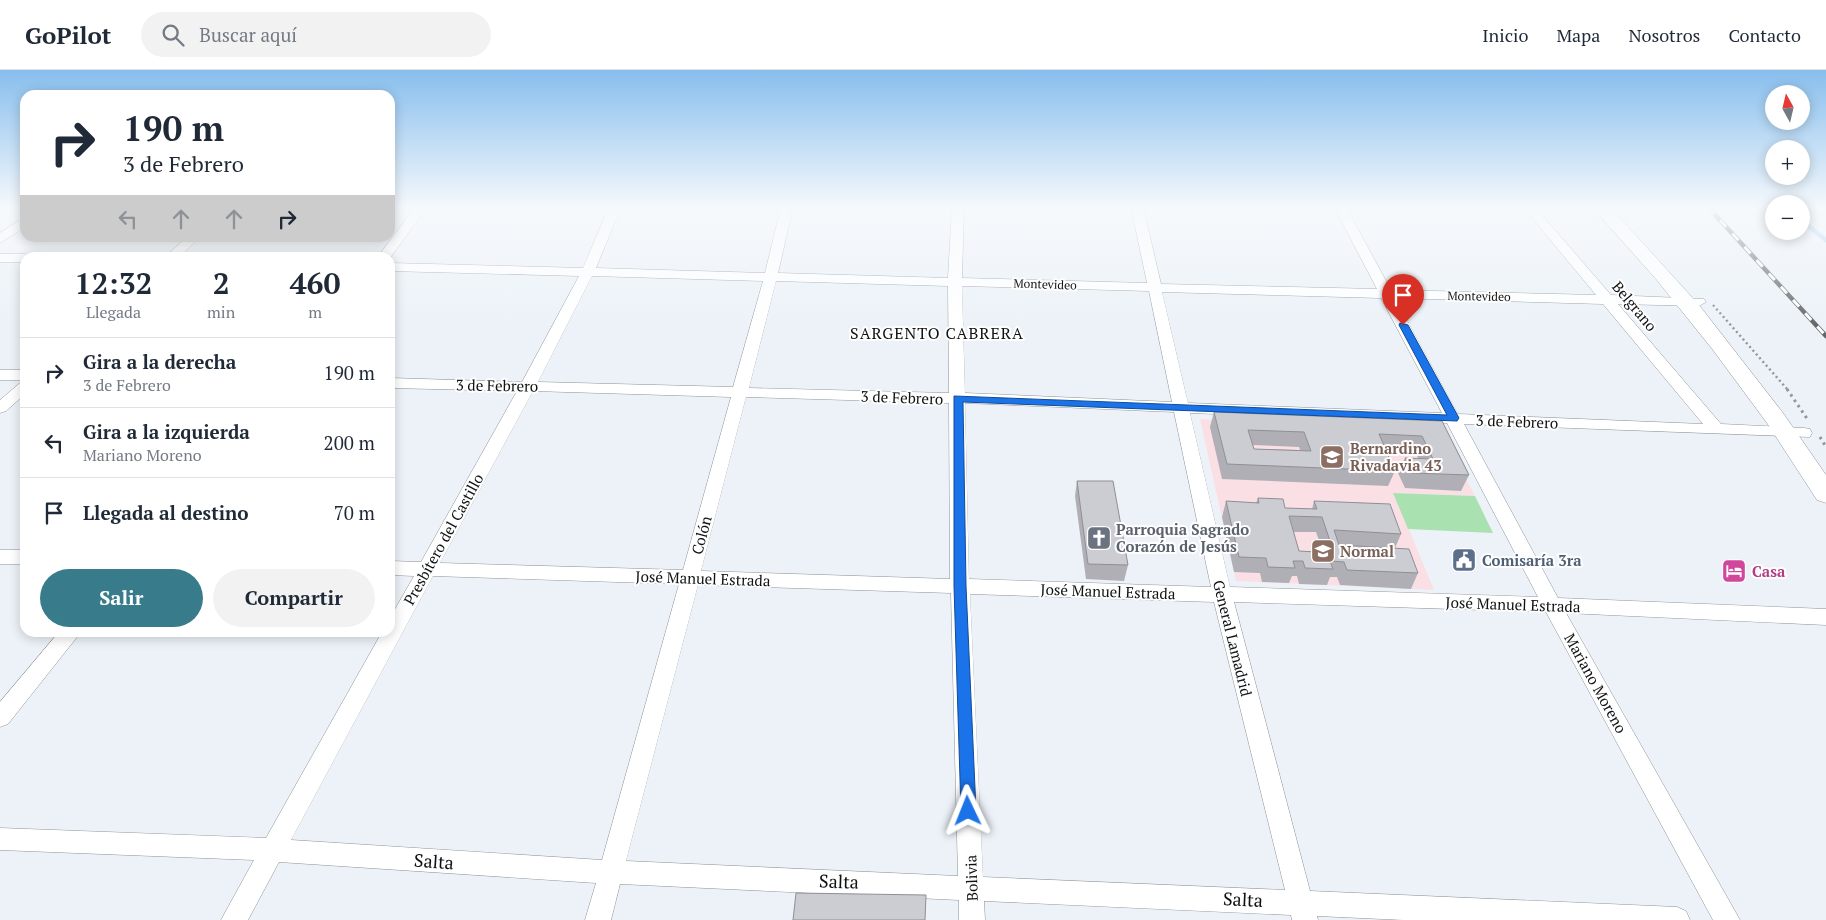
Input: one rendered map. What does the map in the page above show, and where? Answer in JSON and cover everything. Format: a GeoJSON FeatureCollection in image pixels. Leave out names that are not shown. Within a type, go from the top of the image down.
{"type":"FeatureCollection","features":[{"type":"Feature","properties":{"kind":"main road"},"geometry":{"type":"LineString","coordinates":[[1642,247],[1698,302]]}},
{"type":"Feature","properties":{"kind":"main road"},"geometry":{"type":"LineString","coordinates":[[1652,247],[1807,431],[1826,468]]}},
{"type":"Feature","properties":{"kind":"main road"},"geometry":{"type":"LineString","coordinates":[[1807,431],[1826,494]]}},
{"type":"Feature","properties":{"kind":"street","name":"Presbítero del Castillo"},"geometry":{"type":"LineString","coordinates":[[395,626],[528,386],[588,271],[599,247]]}},
{"type":"Feature","properties":{"kind":"street","name":"Colón"},"geometry":{"type":"LineString","coordinates":[[598,920],[777,247]]}},
{"type":"Feature","properties":{"kind":"street","name":"Bolivia"},"geometry":{"type":"LineString","coordinates":[[956,247],[955,281],[960,586],[972,920]]}},
{"type":"Feature","properties":{"kind":"street","name":"General Lamadrid"},"geometry":{"type":"LineString","coordinates":[[1145,247],[1222,594],[1303,911]]}},
{"type":"Feature","properties":{"kind":"street","name":"Mariano Moreno"},"geometry":{"type":"LineString","coordinates":[[1361,247],[1552,605],[1727,920]]}},
{"type":"Feature","properties":{"kind":"street","name":"Belgrano"},"geometry":{"type":"LineString","coordinates":[[1563,247],[1609,299],[1715,428]]}},
{"type":"Feature","properties":{"kind":"street"},"geometry":{"type":"LineString","coordinates":[[0,258],[20,258]]}},
{"type":"Feature","properties":{"kind":"street","name":"Montevideo"},"geometry":{"type":"LineString","coordinates":[[395,267],[1698,302]]}},
{"type":"Feature","properties":{"kind":"street"},"geometry":{"type":"LineString","coordinates":[[0,375],[20,375]]}},
{"type":"Feature","properties":{"kind":"street","name":"3 de Febrero"},"geometry":{"type":"LineString","coordinates":[[395,383],[958,398],[1807,431]]}},
{"type":"Feature","properties":{"kind":"street"},"geometry":{"type":"LineString","coordinates":[[0,408],[20,390]]}},
{"type":"Feature","properties":{"kind":"street"},"geometry":{"type":"LineString","coordinates":[[0,557],[20,557]]}},
{"type":"Feature","properties":{"kind":"street","name":"José Manuel Estrada"},"geometry":{"type":"LineString","coordinates":[[395,568],[1552,605],[1826,617]]}},
{"type":"Feature","properties":{"kind":"street"},"geometry":{"type":"LineString","coordinates":[[0,718],[67,637]]}},
{"type":"Feature","properties":{"kind":"street","name":"Presbítero del Castillo"},"geometry":{"type":"LineString","coordinates":[[234,920],[389,637]]}},
{"type":"Feature","properties":{"kind":"street","name":"Salta"},"geometry":{"type":"LineString","coordinates":[[0,839],[273,850],[611,872],[971,886],[1303,911],[1677,920]]}},
{"type":"Feature","properties":{"kind":"path"},"geometry":{"type":"LineString","coordinates":[[1698,302],[1785,386],[1807,431],[1826,447]]}},
{"type":"Feature","properties":{"kind":"path"},"geometry":{"type":"LineString","coordinates":[[1807,431],[1826,438]]}},
{"type":"Feature","properties":{"kind":"shaded area"},"geometry":{"type":"Polygon","coordinates":[[[1200,419],[1441,429],[1475,496],[1394,493],[1434,590],[1236,581],[1200,419]]]}},
{"type":"Feature","properties":{"kind":"green space"},"geometry":{"type":"Polygon","coordinates":[[[1393,493],[1475,496],[1493,533],[1408,529],[1393,493]]]}},
{"type":"Feature","properties":{"kind":"building"},"geometry":{"type":"Polygon","coordinates":[[[1214,412],[1442,421],[1469,475],[1412,473],[1405,458],[1433,459],[1422,436],[1379,434],[1395,471],[1227,464],[1214,412]],[[1248,430],[1254,449],[1311,451],[1304,432],[1248,430]]]}},
{"type":"Feature","properties":{"kind":"building","name":"Parroquia Sagrado Corazón de Jesús"},"geometry":{"type":"Polygon","coordinates":[[[1077,481],[1113,481],[1128,565],[1088,564],[1077,481]]]}},
{"type":"Feature","properties":{"kind":"building"},"geometry":{"type":"Polygon","coordinates":[[[1258,498],[1283,499],[1285,508],[1317,509],[1314,501],[1390,504],[1401,534],[1334,530],[1339,545],[1409,549],[1418,573],[1347,570],[1344,562],[1330,561],[1333,569],[1305,568],[1303,561],[1293,561],[1295,568],[1268,567],[1266,558],[1239,557],[1226,501],[1259,503],[1258,498]],[[1289,516],[1299,551],[1334,553],[1322,517],[1289,516]]]}},
{"type":"Feature","properties":{"kind":"building"},"geometry":{"type":"Polygon","coordinates":[[[796,893],[926,895],[925,920],[793,920],[796,893]]]}},
{"type":"Feature","properties":{"kind":"railway"},"geometry":{"type":"LineString","coordinates":[[1744,247],[1826,336]]}},
{"type":"Feature","properties":{"kind":"place","name":"Bernardino Rivadavia 43"},"geometry":{"type":"Point","coordinates":[1332,457]}},
{"type":"Feature","properties":{"kind":"place","name":"Parroquia Sagrado Corazón de Jesús"},"geometry":{"type":"Point","coordinates":[1099,538]}},
{"type":"Feature","properties":{"kind":"place","name":"Normal"},"geometry":{"type":"Point","coordinates":[1323,551]}},
{"type":"Feature","properties":{"kind":"place","name":"Comisaría 3ra"},"geometry":{"type":"Point","coordinates":[1464,560]}},
{"type":"Feature","properties":{"kind":"place","name":"Casa"},"geometry":{"type":"Point","coordinates":[1734,571]}},
{"type":"Feature","properties":{"kind":"district","name":"SARGENTO CABRERA"},"geometry":{"type":"Point","coordinates":[937,333]}},
{"type":"Feature","properties":{"kind":"route"},"geometry":{"type":"LineString","coordinates":[[968,811],[960,586],[958,398],[1454,418],[1403,325]]}}]}
